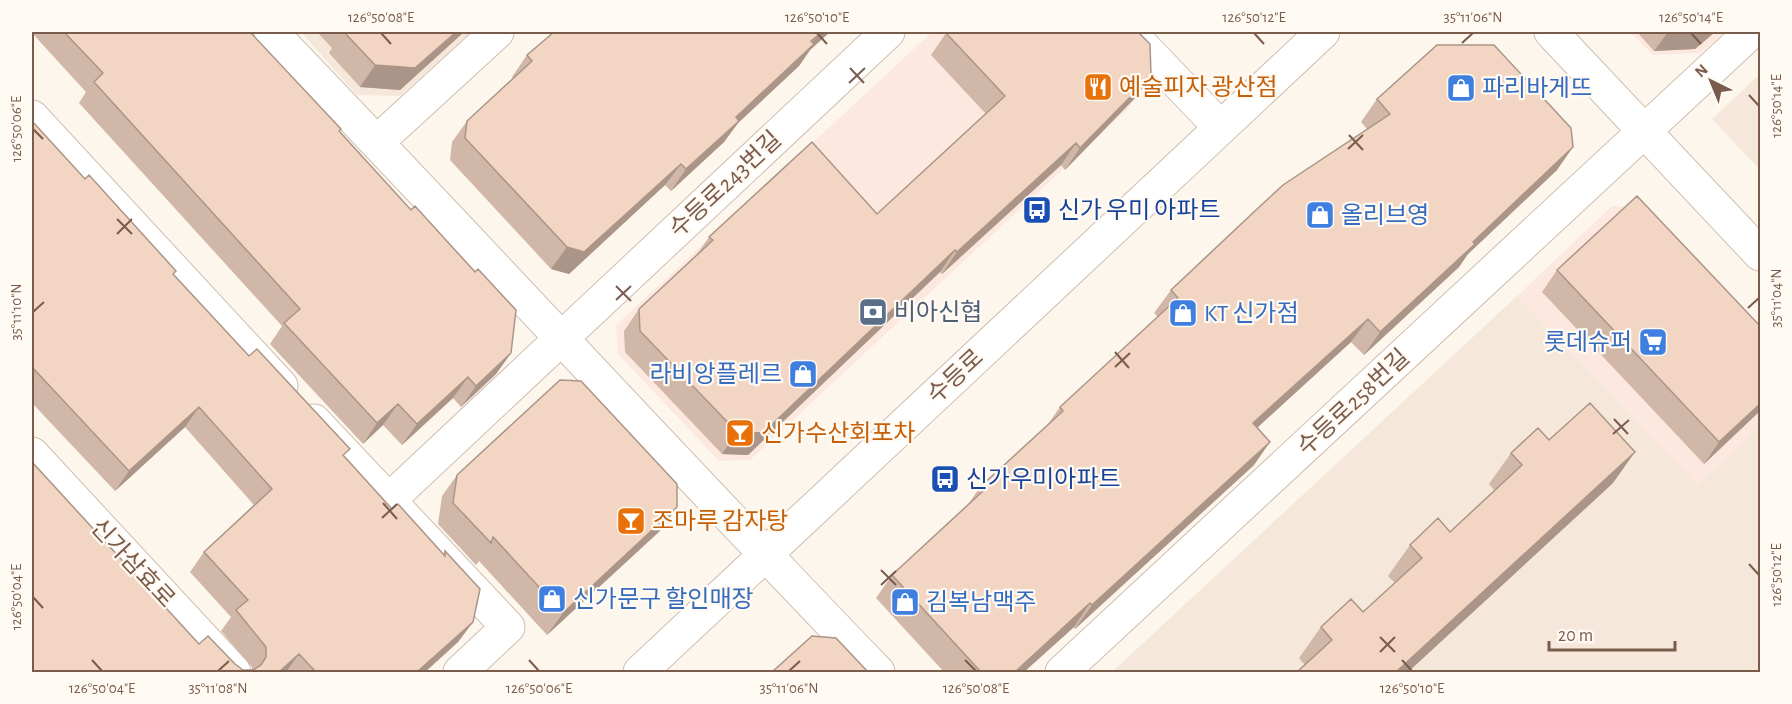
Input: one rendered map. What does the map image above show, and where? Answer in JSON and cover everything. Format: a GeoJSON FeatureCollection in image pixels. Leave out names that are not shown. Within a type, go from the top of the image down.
{"type":"FeatureCollection","features":[{"type":"Feature","properties":{"kind":"street"},"geometry":{"type":"LineString","coordinates":[[271,32],[563,337],[764,555],[878,672]]}},
{"type":"Feature","properties":{"kind":"street"},"geometry":{"type":"LineString","coordinates":[[377,142],[497,32]]}},
{"type":"Feature","properties":{"kind":"street","name":"수등로243번길"},"geometry":{"type":"LineString","coordinates":[[388,501],[888,32]]}},
{"type":"Feature","properties":{"kind":"street"},"geometry":{"type":"LineString","coordinates":[[1129,32],[1220,127]]}},
{"type":"Feature","properties":{"kind":"street","name":"수등로"},"geometry":{"type":"LineString","coordinates":[[640,672],[1323,32]]}},
{"type":"Feature","properties":{"kind":"street"},"geometry":{"type":"LineString","coordinates":[[1551,32],[1761,255]]}},
{"type":"Feature","properties":{"kind":"street","name":"수등로258번길"},"geometry":{"type":"LineString","coordinates":[[1062,672],[1751,32]]}},
{"type":"Feature","properties":{"kind":"street"},"geometry":{"type":"LineString","coordinates":[[32,117],[508,627],[460,672]]}},
{"type":"Feature","properties":{"kind":"street","name":"신가삼효로"},"geometry":{"type":"LineString","coordinates":[[32,454],[234,672]]}},
{"type":"Feature","properties":{"kind":"shaded area"},"geometry":{"type":"Polygon","coordinates":[[[301,32],[471,32],[400,96],[357,95],[301,32]]]}},
{"type":"Feature","properties":{"kind":"shaded area"},"geometry":{"type":"Polygon","coordinates":[[[932,32],[1094,32],[1131,71],[1131,106],[750,460],[719,461],[618,354],[616,325],[932,32]]]}},
{"type":"Feature","properties":{"kind":"shaded area"},"geometry":{"type":"Polygon","coordinates":[[[1630,32],[1724,32],[1701,53],[1653,55],[1630,32]]]}},
{"type":"Feature","properties":{"kind":"shaded area"},"geometry":{"type":"Polygon","coordinates":[[[1760,74],[1760,170],[1712,119],[1760,74]]]}},
{"type":"Feature","properties":{"kind":"shaded area"},"geometry":{"type":"Polygon","coordinates":[[[1612,206],[1639,208],[1760,335],[1760,426],[1698,485],[1517,296],[1612,206]]]}},
{"type":"Feature","properties":{"kind":"shaded area"},"geometry":{"type":"Polygon","coordinates":[[[1517,296],[1698,484],[1760,426],[1760,672],[1112,672],[1517,296]]]}},
{"type":"Feature","properties":{"kind":"building"},"geometry":{"type":"Polygon","coordinates":[[[64,32],[250,32],[341,129],[339,131],[411,210],[415,206],[475,272],[478,269],[516,310],[511,353],[476,386],[468,377],[417,424],[398,404],[377,423],[284,323],[300,309],[94,82],[103,73],[64,32]]]}},
{"type":"Feature","properties":{"kind":"building"},"geometry":{"type":"Polygon","coordinates":[[[344,32],[456,32],[415,68],[375,65],[344,32]]]}},
{"type":"Feature","properties":{"kind":"building"},"geometry":{"type":"Polygon","coordinates":[[[554,32],[822,32],[811,41],[814,44],[736,117],[739,121],[686,169],[681,164],[584,252],[567,247],[465,138],[467,121],[532,61],[527,55],[554,32]]]}},
{"type":"Feature","properties":{"kind":"building"},"geometry":{"type":"Polygon","coordinates":[[[1138,32],[1150,44],[1151,76],[1080,148],[1076,143],[957,252],[955,250],[763,433],[737,432],[640,331],[639,309],[713,240],[709,237],[812,142],[877,214],[1005,96],[946,33],[1138,32]]]}},
{"type":"Feature","properties":{"kind":"building"},"geometry":{"type":"Polygon","coordinates":[[[1437,45],[1494,45],[1571,128],[1573,147],[1473,242],[1475,244],[1380,332],[1368,319],[1253,423],[1270,442],[1092,605],[1090,603],[1015,672],[981,672],[892,575],[983,491],[980,487],[1063,411],[1060,407],[1178,298],[1171,290],[1283,185],[1390,114],[1377,99],[1437,45]]]}},
{"type":"Feature","properties":{"kind":"building"},"geometry":{"type":"Polygon","coordinates":[[[32,121],[85,179],[89,175],[176,271],[173,274],[249,356],[257,349],[350,449],[343,455],[392,509],[398,504],[445,556],[445,551],[480,589],[473,622],[417,672],[316,672],[299,654],[279,672],[32,672],[32,462],[199,644],[208,636],[243,670],[253,670],[261,665],[266,657],[266,647],[236,610],[248,600],[204,552],[272,489],[199,407],[129,471],[32,367],[32,121]]]}},
{"type":"Feature","properties":{"kind":"building"},"geometry":{"type":"Polygon","coordinates":[[[1637,196],[1761,327],[1761,403],[1719,442],[1557,270],[1637,196]]]}},
{"type":"Feature","properties":{"kind":"building"},"geometry":{"type":"Polygon","coordinates":[[[560,380],[581,381],[677,484],[677,507],[563,613],[493,537],[491,543],[453,503],[457,475],[560,380]]]}},
{"type":"Feature","properties":{"kind":"building"},"geometry":{"type":"Polygon","coordinates":[[[1590,403],[1635,452],[1396,672],[1297,672],[1332,640],[1321,627],[1351,599],[1363,612],[1422,558],[1410,545],[1438,518],[1450,532],[1522,465],[1511,453],[1538,428],[1549,440],[1590,403]]]}},
{"type":"Feature","properties":{"kind":"building"},"geometry":{"type":"Polygon","coordinates":[[[812,636],[836,638],[868,672],[772,672],[812,636]]]}},
{"type":"Feature","properties":{"kind":"place","name":"예술피자 광산점"},"geometry":{"type":"Point","coordinates":[1098,87]}},
{"type":"Feature","properties":{"kind":"place","name":"파리바게뜨"},"geometry":{"type":"Point","coordinates":[1461,88]}},
{"type":"Feature","properties":{"kind":"place","name":"신가 우미 아파트"},"geometry":{"type":"Point","coordinates":[1037,210]}},
{"type":"Feature","properties":{"kind":"place","name":"올리브영"},"geometry":{"type":"Point","coordinates":[1320,215]}},
{"type":"Feature","properties":{"kind":"place","name":"비아신협"},"geometry":{"type":"Point","coordinates":[873,312]}},
{"type":"Feature","properties":{"kind":"place","name":"KT 신가점"},"geometry":{"type":"Point","coordinates":[1183,313]}},
{"type":"Feature","properties":{"kind":"place","name":"롯데슈퍼"},"geometry":{"type":"Point","coordinates":[1653,342]}},
{"type":"Feature","properties":{"kind":"place","name":"라비앙플레르"},"geometry":{"type":"Point","coordinates":[803,374]}},
{"type":"Feature","properties":{"kind":"place","name":"신가수산회포차"},"geometry":{"type":"Point","coordinates":[740,433]}},
{"type":"Feature","properties":{"kind":"place","name":"신가우미아파트"},"geometry":{"type":"Point","coordinates":[945,479]}},
{"type":"Feature","properties":{"kind":"place","name":"조마루 감자탕"},"geometry":{"type":"Point","coordinates":[631,521]}},
{"type":"Feature","properties":{"kind":"place","name":"신가문구 할인매장"},"geometry":{"type":"Point","coordinates":[552,599]}},
{"type":"Feature","properties":{"kind":"place","name":"김복남맥주"},"geometry":{"type":"Point","coordinates":[905,602]}}]}
